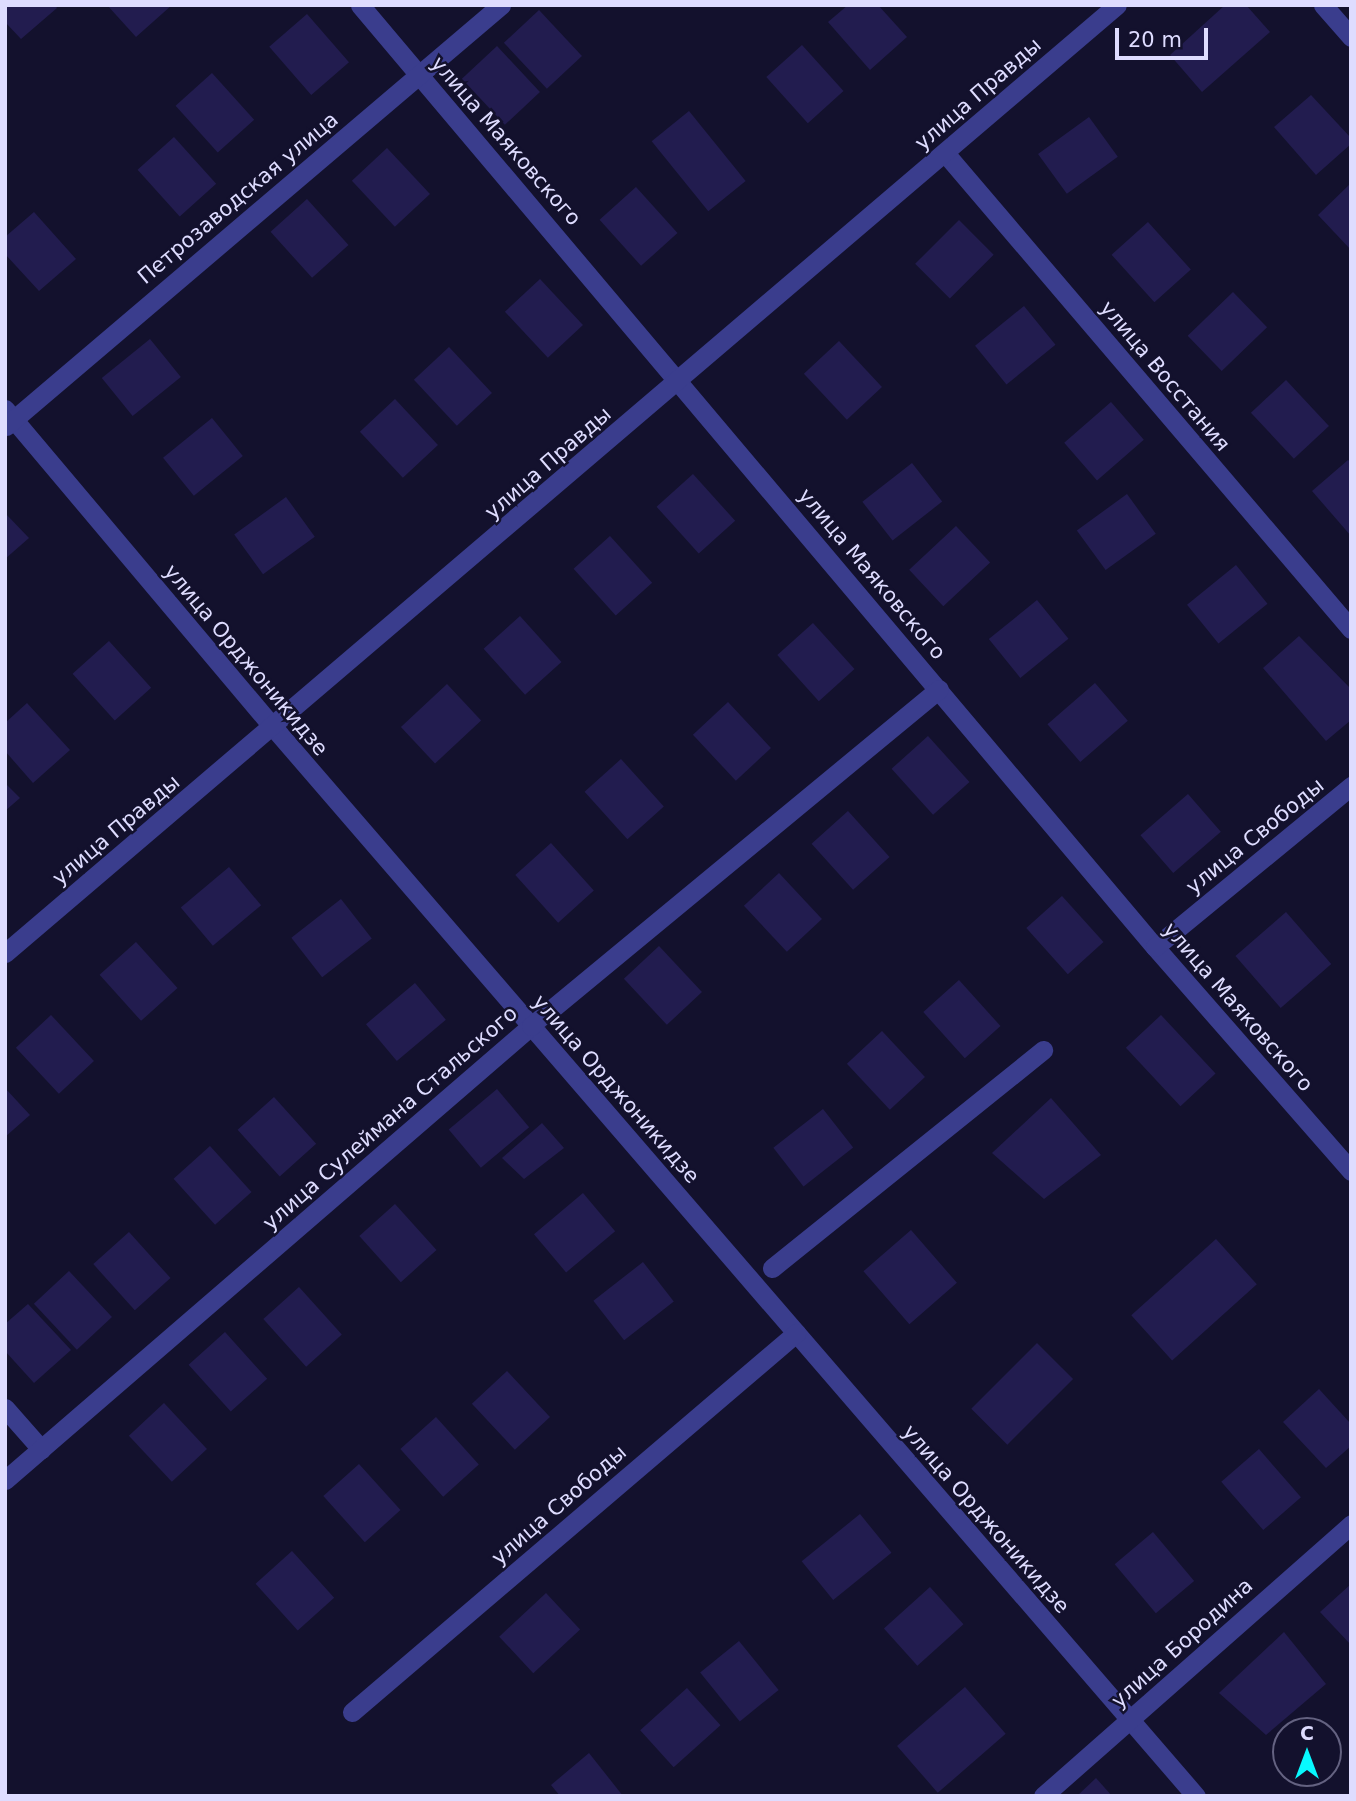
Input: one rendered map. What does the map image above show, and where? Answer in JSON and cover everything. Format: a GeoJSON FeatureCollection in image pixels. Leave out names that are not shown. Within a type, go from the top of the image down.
{"type":"FeatureCollection","features":[{"type":"Feature","properties":{"kind":"street","name":"улица Маяковского"},"geometry":{"type":"LineString","coordinates":[[360,5],[680,380],[1155,947],[1351,1171]]}},
{"type":"Feature","properties":{"kind":"street","name":"Петрозаводская улица"},"geometry":{"type":"LineString","coordinates":[[8,419],[501,5]]}},
{"type":"Feature","properties":{"kind":"street","name":"улица Правды"},"geometry":{"type":"LineString","coordinates":[[5,953],[274,728],[1117,5]]}},
{"type":"Feature","properties":{"kind":"street"},"geometry":{"type":"LineString","coordinates":[[1322,5],[1351,37]]}},
{"type":"Feature","properties":{"kind":"street","name":"улица Восстания"},"geometry":{"type":"LineString","coordinates":[[945,153],[1351,629]]}},
{"type":"Feature","properties":{"kind":"street","name":"улица Орджоникидзе"},"geometry":{"type":"LineString","coordinates":[[8,419],[1196,1796]]}},
{"type":"Feature","properties":{"kind":"street","name":"улица Сулеймана Стальского"},"geometry":{"type":"LineString","coordinates":[[5,1480],[531,1026],[939,689]]}},
{"type":"Feature","properties":{"kind":"street","name":"улица Свободы"},"geometry":{"type":"LineString","coordinates":[[1155,947],[1351,786]]}},
{"type":"Feature","properties":{"kind":"street"},"geometry":{"type":"LineString","coordinates":[[772,1268],[1043,1050]]}},
{"type":"Feature","properties":{"kind":"street","name":"улица Свободы"},"geometry":{"type":"LineString","coordinates":[[352,1712],[796,1333]]}},
{"type":"Feature","properties":{"kind":"street"},"geometry":{"type":"LineString","coordinates":[[5,1408],[41,1449]]}},
{"type":"Feature","properties":{"kind":"street","name":"улица Бородина"},"geometry":{"type":"LineString","coordinates":[[1043,1796],[1351,1524]]}},
{"type":"Feature","properties":{"kind":"building"},"geometry":{"type":"Polygon","coordinates":[[[5,5],[55,5],[57,8],[21,39],[5,22],[5,5]]]}},
{"type":"Feature","properties":{"kind":"building"},"geometry":{"type":"Polygon","coordinates":[[[107,5],[172,5],[136,37],[107,5]]]}},
{"type":"Feature","properties":{"kind":"building"},"geometry":{"type":"Polygon","coordinates":[[[848,5],[878,5],[907,37],[870,70],[828,22],[848,5]]]}},
{"type":"Feature","properties":{"kind":"building"},"geometry":{"type":"Polygon","coordinates":[[[1225,5],[1246,5],[1270,32],[1202,92],[1170,55],[1225,5]]]}},
{"type":"Feature","properties":{"kind":"building"},"geometry":{"type":"Polygon","coordinates":[[[539,10],[582,56],[547,89],[504,43],[539,10]]]}},
{"type":"Feature","properties":{"kind":"building"},"geometry":{"type":"Polygon","coordinates":[[[307,14],[349,62],[311,95],[269,47],[307,14]]]}},
{"type":"Feature","properties":{"kind":"building"},"geometry":{"type":"Polygon","coordinates":[[[802,45],[843,91],[808,123],[766,77],[802,45]]]}},
{"type":"Feature","properties":{"kind":"building"},"geometry":{"type":"Polygon","coordinates":[[[497,46],[540,92],[505,125],[462,79],[497,46]]]}},
{"type":"Feature","properties":{"kind":"building"},"geometry":{"type":"Polygon","coordinates":[[[212,73],[254,120],[218,153],[176,106],[212,73]]]}},
{"type":"Feature","properties":{"kind":"building"},"geometry":{"type":"Polygon","coordinates":[[[1311,95],[1351,138],[1351,144],[1316,175],[1274,127],[1311,95]]]}},
{"type":"Feature","properties":{"kind":"building"},"geometry":{"type":"Polygon","coordinates":[[[689,111],[746,181],[708,211],[652,141],[689,111]]]}},
{"type":"Feature","properties":{"kind":"building"},"geometry":{"type":"Polygon","coordinates":[[[1089,117],[1118,157],[1067,194],[1038,154],[1089,117]]]}},
{"type":"Feature","properties":{"kind":"building"},"geometry":{"type":"Polygon","coordinates":[[[174,137],[216,184],[180,217],[138,170],[174,137]]]}},
{"type":"Feature","properties":{"kind":"building"},"geometry":{"type":"Polygon","coordinates":[[[387,148],[430,194],[395,227],[352,181],[387,148]]]}},
{"type":"Feature","properties":{"kind":"building"},"geometry":{"type":"Polygon","coordinates":[[[1351,183],[1351,250],[1318,215],[1351,183]]]}},
{"type":"Feature","properties":{"kind":"building"},"geometry":{"type":"Polygon","coordinates":[[[636,187],[677,233],[641,266],[600,220],[636,187]]]}},
{"type":"Feature","properties":{"kind":"building"},"geometry":{"type":"Polygon","coordinates":[[[307,199],[348,245],[312,278],[271,232],[307,199]]]}},
{"type":"Feature","properties":{"kind":"building"},"geometry":{"type":"Polygon","coordinates":[[[34,212],[76,259],[39,291],[5,254],[5,237],[34,212]]]}},
{"type":"Feature","properties":{"kind":"building"},"geometry":{"type":"Polygon","coordinates":[[[959,220],[994,255],[950,298],[915,264],[959,220]]]}},
{"type":"Feature","properties":{"kind":"building"},"geometry":{"type":"Polygon","coordinates":[[[1148,222],[1191,270],[1154,302],[1112,255],[1148,222]]]}},
{"type":"Feature","properties":{"kind":"building"},"geometry":{"type":"Polygon","coordinates":[[[540,279],[583,325],[548,358],[505,312],[540,279]]]}},
{"type":"Feature","properties":{"kind":"building"},"geometry":{"type":"Polygon","coordinates":[[[1233,292],[1267,327],[1222,371],[1188,336],[1233,292]]]}},
{"type":"Feature","properties":{"kind":"building"},"geometry":{"type":"Polygon","coordinates":[[[1024,306],[1055,345],[1007,385],[975,346],[1024,306]]]}},
{"type":"Feature","properties":{"kind":"building"},"geometry":{"type":"Polygon","coordinates":[[[150,339],[181,377],[133,416],[102,378],[150,339]]]}},
{"type":"Feature","properties":{"kind":"building"},"geometry":{"type":"Polygon","coordinates":[[[839,341],[882,387],[847,420],[804,374],[839,341]]]}},
{"type":"Feature","properties":{"kind":"building"},"geometry":{"type":"Polygon","coordinates":[[[449,347],[492,393],[457,426],[414,380],[449,347]]]}},
{"type":"Feature","properties":{"kind":"building"},"geometry":{"type":"Polygon","coordinates":[[[1286,380],[1329,426],[1294,459],[1251,413],[1286,380]]]}},
{"type":"Feature","properties":{"kind":"building"},"geometry":{"type":"Polygon","coordinates":[[[395,399],[438,445],[403,478],[360,432],[395,399]]]}},
{"type":"Feature","properties":{"kind":"building"},"geometry":{"type":"Polygon","coordinates":[[[1111,402],[1144,440],[1097,480],[1064,443],[1111,402]]]}},
{"type":"Feature","properties":{"kind":"building"},"geometry":{"type":"Polygon","coordinates":[[[212,418],[243,456],[194,496],[163,458],[212,418]]]}},
{"type":"Feature","properties":{"kind":"building"},"geometry":{"type":"Polygon","coordinates":[[[1348,460],[1351,462],[1351,536],[1312,491],[1348,460]]]}},
{"type":"Feature","properties":{"kind":"building"},"geometry":{"type":"Polygon","coordinates":[[[912,463],[942,502],[893,540],[862,502],[912,463]]]}},
{"type":"Feature","properties":{"kind":"building"},"geometry":{"type":"Polygon","coordinates":[[[693,474],[735,521],[699,554],[657,507],[693,474]]]}},
{"type":"Feature","properties":{"kind":"building"},"geometry":{"type":"Polygon","coordinates":[[[1127,494],[1156,534],[1106,570],[1077,530],[1127,494]]]}},
{"type":"Feature","properties":{"kind":"building"},"geometry":{"type":"Polygon","coordinates":[[[286,497],[315,537],[263,574],[234,535],[286,497]]]}},
{"type":"Feature","properties":{"kind":"building"},"geometry":{"type":"Polygon","coordinates":[[[5,513],[29,538],[5,559],[5,513]]]}},
{"type":"Feature","properties":{"kind":"building"},"geometry":{"type":"Polygon","coordinates":[[[956,526],[990,563],[943,606],[909,570],[956,526]]]}},
{"type":"Feature","properties":{"kind":"building"},"geometry":{"type":"Polygon","coordinates":[[[610,536],[652,583],[616,616],[574,569],[610,536]]]}},
{"type":"Feature","properties":{"kind":"building"},"geometry":{"type":"Polygon","coordinates":[[[1236,565],[1267,604],[1219,644],[1187,605],[1236,565]]]}},
{"type":"Feature","properties":{"kind":"building"},"geometry":{"type":"Polygon","coordinates":[[[1037,600],[1068,639],[1020,678],[989,639],[1037,600]]]}},
{"type":"Feature","properties":{"kind":"building"},"geometry":{"type":"Polygon","coordinates":[[[520,616],[561,662],[525,695],[484,649],[520,616]]]}},
{"type":"Feature","properties":{"kind":"building"},"geometry":{"type":"Polygon","coordinates":[[[813,623],[854,669],[819,701],[777,655],[813,623]]]}},
{"type":"Feature","properties":{"kind":"building"},"geometry":{"type":"Polygon","coordinates":[[[1299,636],[1351,689],[1351,720],[1326,741],[1263,668],[1299,636]]]}},
{"type":"Feature","properties":{"kind":"building"},"geometry":{"type":"Polygon","coordinates":[[[109,641],[151,688],[115,721],[73,674],[109,641]]]}},
{"type":"Feature","properties":{"kind":"building"},"geometry":{"type":"Polygon","coordinates":[[[1095,683],[1128,721],[1080,762],[1047,724],[1095,683]]]}},
{"type":"Feature","properties":{"kind":"building"},"geometry":{"type":"Polygon","coordinates":[[[447,684],[481,721],[435,764],[401,727],[447,684]]]}},
{"type":"Feature","properties":{"kind":"building"},"geometry":{"type":"Polygon","coordinates":[[[728,702],[771,748],[736,781],[693,735],[728,702]]]}},
{"type":"Feature","properties":{"kind":"building"},"geometry":{"type":"Polygon","coordinates":[[[27,703],[70,750],[33,783],[5,751],[5,723],[27,703]]]}},
{"type":"Feature","properties":{"kind":"building"},"geometry":{"type":"Polygon","coordinates":[[[928,736],[969,782],[933,815],[892,769],[928,736]]]}},
{"type":"Feature","properties":{"kind":"building"},"geometry":{"type":"Polygon","coordinates":[[[621,759],[664,807],[627,839],[585,792],[621,759]]]}},
{"type":"Feature","properties":{"kind":"building"},"geometry":{"type":"Polygon","coordinates":[[[5,783],[20,798],[5,811],[5,783]]]}},
{"type":"Feature","properties":{"kind":"building"},"geometry":{"type":"Polygon","coordinates":[[[1188,794],[1221,832],[1173,873],[1140,835],[1188,794]]]}},
{"type":"Feature","properties":{"kind":"building"},"geometry":{"type":"Polygon","coordinates":[[[848,811],[889,857],[853,890],[812,844],[848,811]]]}},
{"type":"Feature","properties":{"kind":"building"},"geometry":{"type":"Polygon","coordinates":[[[551,843],[594,891],[558,923],[515,875],[551,843]]]}},
{"type":"Feature","properties":{"kind":"building"},"geometry":{"type":"Polygon","coordinates":[[[229,867],[261,905],[213,946],[181,907],[229,867]]]}},
{"type":"Feature","properties":{"kind":"building"},"geometry":{"type":"Polygon","coordinates":[[[779,873],[822,919],[787,952],[744,906],[779,873]]]}},
{"type":"Feature","properties":{"kind":"building"},"geometry":{"type":"Polygon","coordinates":[[[1062,896],[1103,942],[1068,974],[1026,928],[1062,896]]]}},
{"type":"Feature","properties":{"kind":"building"},"geometry":{"type":"Polygon","coordinates":[[[341,899],[372,938],[322,977],[291,938],[341,899]]]}},
{"type":"Feature","properties":{"kind":"building"},"geometry":{"type":"Polygon","coordinates":[[[1286,912],[1331,964],[1281,1008],[1235,956],[1286,912]]]}},
{"type":"Feature","properties":{"kind":"building"},"geometry":{"type":"Polygon","coordinates":[[[136,942],[177,988],[141,1021],[100,975],[136,942]]]}},
{"type":"Feature","properties":{"kind":"building"},"geometry":{"type":"Polygon","coordinates":[[[659,946],[702,992],[667,1025],[624,979],[659,946]]]}},
{"type":"Feature","properties":{"kind":"building"},"geometry":{"type":"Polygon","coordinates":[[[959,980],[1000,1026],[965,1058],[923,1012],[959,980]]]}},
{"type":"Feature","properties":{"kind":"building"},"geometry":{"type":"Polygon","coordinates":[[[415,983],[446,1020],[397,1061],[366,1024],[415,983]]]}},
{"type":"Feature","properties":{"kind":"building"},"geometry":{"type":"Polygon","coordinates":[[[51,1015],[94,1061],[59,1094],[16,1048],[51,1015]]]}},
{"type":"Feature","properties":{"kind":"building"},"geometry":{"type":"Polygon","coordinates":[[[1161,1015],[1216,1074],[1180,1106],[1126,1048],[1161,1015]]]}},
{"type":"Feature","properties":{"kind":"building"},"geometry":{"type":"Polygon","coordinates":[[[882,1031],[925,1077],[890,1110],[847,1064],[882,1031]]]}},
{"type":"Feature","properties":{"kind":"building"},"geometry":{"type":"Polygon","coordinates":[[[5,1088],[30,1115],[5,1137],[5,1088]]]}},
{"type":"Feature","properties":{"kind":"building"},"geometry":{"type":"Polygon","coordinates":[[[497,1089],[529,1127],[481,1168],[449,1129],[497,1089]]]}},
{"type":"Feature","properties":{"kind":"building"},"geometry":{"type":"Polygon","coordinates":[[[274,1097],[316,1144],[280,1177],[238,1130],[274,1097]]]}},
{"type":"Feature","properties":{"kind":"building"},"geometry":{"type":"Polygon","coordinates":[[[1051,1098],[1101,1155],[1044,1199],[992,1153],[1051,1098]]]}},
{"type":"Feature","properties":{"kind":"building"},"geometry":{"type":"Polygon","coordinates":[[[823,1109],[853,1148],[804,1186],[773,1148],[823,1109]]]}},
{"type":"Feature","properties":{"kind":"building"},"geometry":{"type":"Polygon","coordinates":[[[542,1123],[564,1148],[524,1179],[502,1158],[542,1123]]]}},
{"type":"Feature","properties":{"kind":"building"},"geometry":{"type":"Polygon","coordinates":[[[210,1146],[251,1192],[215,1225],[174,1179],[210,1146]]]}},
{"type":"Feature","properties":{"kind":"building"},"geometry":{"type":"Polygon","coordinates":[[[583,1193],[615,1231],[566,1272],[534,1234],[583,1193]]]}},
{"type":"Feature","properties":{"kind":"building"},"geometry":{"type":"Polygon","coordinates":[[[395,1204],[436,1250],[401,1282],[359,1236],[395,1204]]]}},
{"type":"Feature","properties":{"kind":"building"},"geometry":{"type":"Polygon","coordinates":[[[911,1230],[957,1283],[909,1324],[863,1271],[911,1230]]]}},
{"type":"Feature","properties":{"kind":"building"},"geometry":{"type":"Polygon","coordinates":[[[129,1232],[170,1278],[135,1310],[93,1264],[129,1232]]]}},
{"type":"Feature","properties":{"kind":"building"},"geometry":{"type":"Polygon","coordinates":[[[1216,1239],[1257,1284],[1172,1361],[1131,1315],[1216,1239]]]}},
{"type":"Feature","properties":{"kind":"building"},"geometry":{"type":"Polygon","coordinates":[[[643,1262],[674,1301],[624,1340],[593,1301],[643,1262]]]}},
{"type":"Feature","properties":{"kind":"building"},"geometry":{"type":"Polygon","coordinates":[[[69,1271],[112,1317],[77,1350],[34,1304],[69,1271]]]}},
{"type":"Feature","properties":{"kind":"building"},"geometry":{"type":"Polygon","coordinates":[[[299,1287],[342,1335],[306,1367],[263,1319],[299,1287]]]}},
{"type":"Feature","properties":{"kind":"building"},"geometry":{"type":"Polygon","coordinates":[[[28,1304],[71,1350],[34,1383],[5,1351],[5,1324],[28,1304]]]}},
{"type":"Feature","properties":{"kind":"building"},"geometry":{"type":"Polygon","coordinates":[[[225,1332],[267,1379],[231,1412],[189,1365],[225,1332]]]}},
{"type":"Feature","properties":{"kind":"building"},"geometry":{"type":"Polygon","coordinates":[[[1037,1343],[1073,1379],[1007,1445],[971,1409],[1037,1343]]]}},
{"type":"Feature","properties":{"kind":"building"},"geometry":{"type":"Polygon","coordinates":[[[507,1371],[550,1417],[515,1450],[472,1404],[507,1371]]]}},
{"type":"Feature","properties":{"kind":"building"},"geometry":{"type":"Polygon","coordinates":[[[1319,1389],[1351,1424],[1351,1446],[1326,1468],[1283,1422],[1319,1389]]]}},
{"type":"Feature","properties":{"kind":"building"},"geometry":{"type":"Polygon","coordinates":[[[164,1403],[207,1449],[172,1482],[129,1436],[164,1403]]]}},
{"type":"Feature","properties":{"kind":"building"},"geometry":{"type":"Polygon","coordinates":[[[436,1417],[479,1465],[443,1497],[400,1449],[436,1417]]]}},
{"type":"Feature","properties":{"kind":"building"},"geometry":{"type":"Polygon","coordinates":[[[1259,1449],[1301,1497],[1263,1530],[1221,1482],[1259,1449]]]}},
{"type":"Feature","properties":{"kind":"building"},"geometry":{"type":"Polygon","coordinates":[[[359,1464],[400,1510],[365,1542],[323,1496],[359,1464]]]}},
{"type":"Feature","properties":{"kind":"building"},"geometry":{"type":"Polygon","coordinates":[[[860,1514],[891,1553],[833,1600],[802,1561],[860,1514]]]}},
{"type":"Feature","properties":{"kind":"building"},"geometry":{"type":"Polygon","coordinates":[[[1153,1532],[1194,1581],[1156,1613],[1115,1564],[1153,1532]]]}},
{"type":"Feature","properties":{"kind":"building"},"geometry":{"type":"Polygon","coordinates":[[[292,1551],[334,1598],[298,1631],[256,1584],[292,1551]]]}},
{"type":"Feature","properties":{"kind":"building"},"geometry":{"type":"Polygon","coordinates":[[[1351,1584],[1351,1645],[1320,1612],[1351,1584]]]}},
{"type":"Feature","properties":{"kind":"building"},"geometry":{"type":"Polygon","coordinates":[[[930,1587],[963,1624],[917,1666],[884,1628],[930,1587]]]}},
{"type":"Feature","properties":{"kind":"building"},"geometry":{"type":"Polygon","coordinates":[[[546,1593],[580,1630],[533,1673],[499,1637],[546,1593]]]}},
{"type":"Feature","properties":{"kind":"building"},"geometry":{"type":"Polygon","coordinates":[[[1284,1632],[1326,1684],[1287,1717],[1272,1717],[1272,1730],[1266,1735],[1219,1693],[1284,1632]]]}},
{"type":"Feature","properties":{"kind":"building"},"geometry":{"type":"Polygon","coordinates":[[[739,1641],[779,1690],[740,1721],[700,1672],[739,1641]]]}},
{"type":"Feature","properties":{"kind":"building"},"geometry":{"type":"Polygon","coordinates":[[[965,1687],[1006,1734],[938,1793],[897,1746],[965,1687]]]}},
{"type":"Feature","properties":{"kind":"building"},"geometry":{"type":"Polygon","coordinates":[[[687,1688],[720,1725],[674,1767],[640,1730],[687,1688]]]}},
{"type":"Feature","properties":{"kind":"building"},"geometry":{"type":"Polygon","coordinates":[[[589,1753],[623,1796],[560,1796],[551,1785],[589,1753]]]}},
{"type":"Feature","properties":{"kind":"building"},"geometry":{"type":"Polygon","coordinates":[[[1096,1778],[1112,1796],[1077,1796],[1096,1778]]]}}]}
